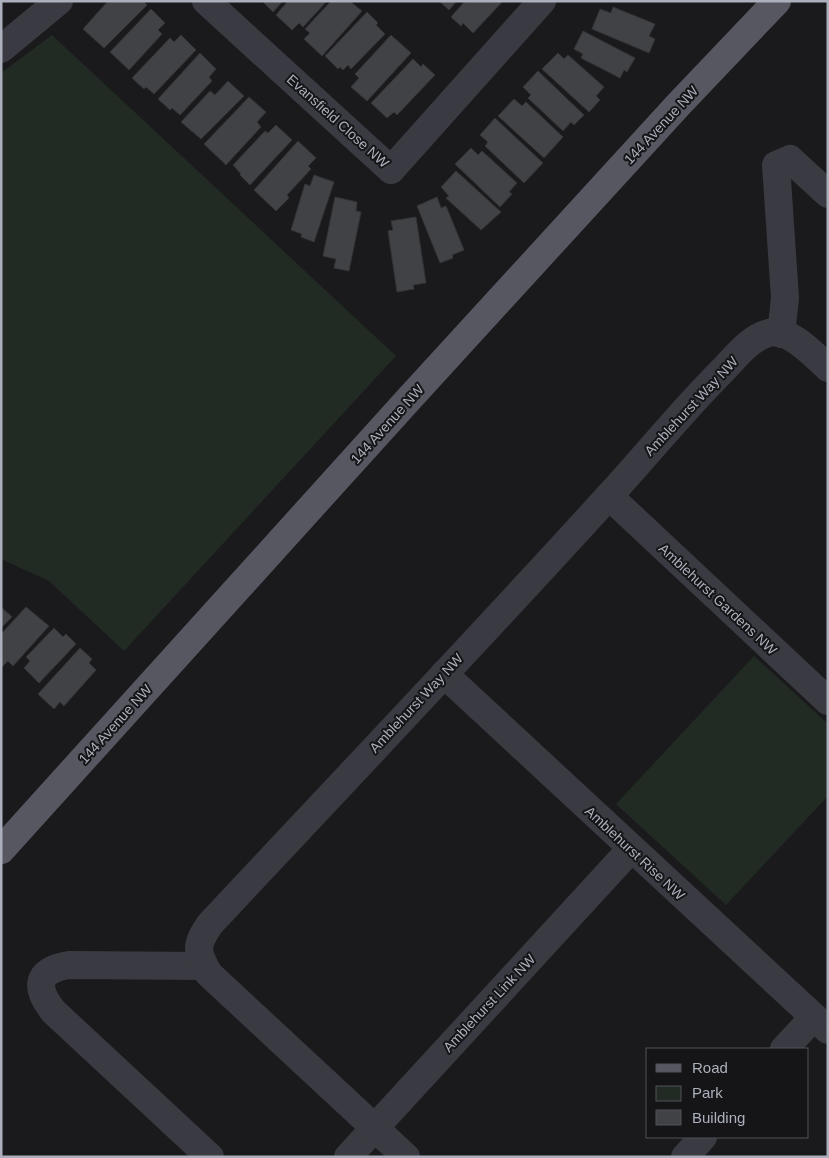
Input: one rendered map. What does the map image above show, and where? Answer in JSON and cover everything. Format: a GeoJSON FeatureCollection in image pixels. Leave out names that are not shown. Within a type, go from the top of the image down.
{"type":"FeatureCollection","features":[{"type":"Feature","properties":{"kind":"main road","name":"144 Avenue NW"},"geometry":{"type":"LineString","coordinates":[[1,850],[408,400],[679,104],[777,1]]}},
{"type":"Feature","properties":{"kind":"street"},"geometry":{"type":"LineString","coordinates":[[1,49],[59,1]]}},
{"type":"Feature","properties":{"kind":"street","name":"Evansfield Close NW"},"geometry":{"type":"LineString","coordinates":[[206,1],[391,170],[542,1]]}},
{"type":"Feature","properties":{"kind":"street"},"geometry":{"type":"LineString","coordinates":[[828,194],[790,159],[776,165],[785,298],[781,334],[804,346],[828,368]]}},
{"type":"Feature","properties":{"kind":"street","name":"Amblehurst Way NW"},"geometry":{"type":"LineString","coordinates":[[406,1157],[208,974],[199,958],[198,945],[210,924],[609,496],[688,406],[750,343],[771,332],[781,334]]}},
{"type":"Feature","properties":{"kind":"street","name":"Amblehurst Gardens NW"},"geometry":{"type":"LineString","coordinates":[[609,496],[828,701]]}},
{"type":"Feature","properties":{"kind":"street","name":"Amblehurst Rise NW"},"geometry":{"type":"LineString","coordinates":[[444,674],[821,1023]]}},
{"type":"Feature","properties":{"kind":"street","name":"Amblehurst Link NW"},"geometry":{"type":"LineString","coordinates":[[348,1157],[631,849]]}},
{"type":"Feature","properties":{"kind":"street"},"geometry":{"type":"LineString","coordinates":[[204,966],[69,965],[56,967],[45,973],[41,983],[42,994],[46,1003],[54,1012],[210,1157]]}},
{"type":"Feature","properties":{"kind":"street"},"geometry":{"type":"LineString","coordinates":[[785,1048],[821,1023]]}},
{"type":"Feature","properties":{"kind":"street"},"geometry":{"type":"LineString","coordinates":[[685,1157],[702,1138]]}},
{"type":"Feature","properties":{"kind":"green space"},"geometry":{"type":"Polygon","coordinates":[[[52,35],[396,356],[124,651],[49,581],[1,559],[1,73],[52,35]]]}},
{"type":"Feature","properties":{"kind":"green space"},"geometry":{"type":"Polygon","coordinates":[[[754,656],[828,724],[828,796],[726,905],[616,804],[754,656]]]}},
{"type":"Feature","properties":{"kind":"building"},"geometry":{"type":"Polygon","coordinates":[[[108,1],[143,1],[147,5],[104,48],[83,29],[108,1]]]}},
{"type":"Feature","properties":{"kind":"building"},"geometry":{"type":"Polygon","coordinates":[[[262,1],[283,1],[273,12],[262,1]]]}},
{"type":"Feature","properties":{"kind":"building"},"geometry":{"type":"Polygon","coordinates":[[[288,1],[327,1],[303,27],[299,23],[292,30],[276,15],[288,1]]]}},
{"type":"Feature","properties":{"kind":"building"},"geometry":{"type":"Polygon","coordinates":[[[331,1],[354,1],[352,3],[362,11],[322,56],[304,39],[310,33],[305,29],[331,1]]]}},
{"type":"Feature","properties":{"kind":"building"},"geometry":{"type":"Polygon","coordinates":[[[439,1],[457,1],[449,10],[439,1]]]}},
{"type":"Feature","properties":{"kind":"building"},"geometry":{"type":"Polygon","coordinates":[[[465,1],[503,1],[473,33],[463,23],[461,26],[451,17],[465,1]]]}},
{"type":"Feature","properties":{"kind":"building"},"geometry":{"type":"Polygon","coordinates":[[[613,7],[655,24],[649,36],[655,39],[649,53],[592,29],[600,9],[611,13],[613,7]]]}},
{"type":"Feature","properties":{"kind":"building"},"geometry":{"type":"Polygon","coordinates":[[[151,9],[165,23],[158,30],[162,34],[129,70],[110,52],[151,9]]]}},
{"type":"Feature","properties":{"kind":"building"},"geometry":{"type":"Polygon","coordinates":[[[367,12],[378,23],[376,25],[385,34],[351,69],[348,65],[343,70],[340,67],[338,69],[325,56],[367,12]]]}},
{"type":"Feature","properties":{"kind":"building"},"geometry":{"type":"Polygon","coordinates":[[[583,31],[635,58],[627,72],[624,70],[620,78],[581,58],[583,54],[574,49],[583,31]]]}},
{"type":"Feature","properties":{"kind":"building"},"geometry":{"type":"Polygon","coordinates":[[[181,35],[196,50],[154,94],[146,87],[144,89],[132,78],[170,38],[174,42],[181,35]]]}},
{"type":"Feature","properties":{"kind":"building"},"geometry":{"type":"Polygon","coordinates":[[[391,35],[411,53],[367,101],[351,87],[359,78],[355,74],[391,35]]]}},
{"type":"Feature","properties":{"kind":"building"},"geometry":{"type":"Polygon","coordinates":[[[200,53],[216,69],[209,77],[212,81],[180,115],[172,108],[170,110],[158,99],[200,53]]]}},
{"type":"Feature","properties":{"kind":"building"},"geometry":{"type":"Polygon","coordinates":[[[558,53],[564,59],[568,55],[604,87],[596,96],[600,100],[589,112],[542,69],[558,53]]]}},
{"type":"Feature","properties":{"kind":"building"},"geometry":{"type":"Polygon","coordinates":[[[413,59],[421,67],[423,64],[435,75],[397,115],[394,112],[387,118],[371,103],[413,59]]]}},
{"type":"Feature","properties":{"kind":"building"},"geometry":{"type":"Polygon","coordinates":[[[538,71],[584,115],[574,125],[571,122],[563,131],[528,98],[531,95],[523,87],[538,71]]]}},
{"type":"Feature","properties":{"kind":"building"},"geometry":{"type":"Polygon","coordinates":[[[228,81],[244,96],[201,139],[181,122],[210,91],[215,95],[228,81]]]}},
{"type":"Feature","properties":{"kind":"building"},"geometry":{"type":"Polygon","coordinates":[[[249,97],[266,112],[257,122],[261,127],[226,165],[204,144],[249,97]]]}},
{"type":"Feature","properties":{"kind":"building"},"geometry":{"type":"Polygon","coordinates":[[[514,99],[522,106],[526,102],[563,137],[544,158],[498,116],[514,99]]]}},
{"type":"Feature","properties":{"kind":"building"},"geometry":{"type":"Polygon","coordinates":[[[495,118],[543,163],[524,183],[485,146],[488,142],[480,135],[495,118]]]}},
{"type":"Feature","properties":{"kind":"building"},"geometry":{"type":"Polygon","coordinates":[[[276,125],[292,140],[250,185],[233,165],[265,131],[268,133],[276,125]]]}},
{"type":"Feature","properties":{"kind":"building"},"geometry":{"type":"Polygon","coordinates":[[[298,141],[316,158],[308,166],[311,169],[287,195],[289,198],[276,211],[254,190],[298,141]]]}},
{"type":"Feature","properties":{"kind":"building"},"geometry":{"type":"Polygon","coordinates":[[[471,148],[478,155],[482,151],[517,183],[509,192],[512,194],[500,207],[455,164],[471,148]]]}},
{"type":"Feature","properties":{"kind":"building"},"geometry":{"type":"Polygon","coordinates":[[[456,171],[501,212],[481,230],[446,198],[449,196],[441,187],[456,171]]]}},
{"type":"Feature","properties":{"kind":"building"},"geometry":{"type":"Polygon","coordinates":[[[314,175],[334,182],[314,242],[301,237],[302,234],[291,230],[305,184],[310,186],[314,175]]]}},
{"type":"Feature","properties":{"kind":"building"},"geometry":{"type":"Polygon","coordinates":[[[335,197],[357,202],[356,211],[361,212],[349,271],[334,268],[336,259],[323,256],[335,197]]]}},
{"type":"Feature","properties":{"kind":"building"},"geometry":{"type":"Polygon","coordinates":[[[437,197],[441,208],[446,206],[464,250],[452,255],[453,258],[440,263],[417,206],[437,197]]]}},
{"type":"Feature","properties":{"kind":"building"},"geometry":{"type":"Polygon","coordinates":[[[416,217],[426,283],[413,285],[414,289],[397,292],[388,231],[393,230],[391,221],[416,217]]]}},
{"type":"Feature","properties":{"kind":"building"},"geometry":{"type":"Polygon","coordinates":[[[1,607],[12,617],[1,628],[1,607]]]}},
{"type":"Feature","properties":{"kind":"building"},"geometry":{"type":"Polygon","coordinates":[[[26,607],[49,626],[13,666],[8,661],[1,668],[1,634],[26,607]]]}},
{"type":"Feature","properties":{"kind":"building"},"geometry":{"type":"Polygon","coordinates":[[[54,628],[63,637],[66,634],[76,644],[39,683],[24,668],[30,661],[26,657],[54,628]]]}},
{"type":"Feature","properties":{"kind":"building"},"geometry":{"type":"Polygon","coordinates":[[[80,648],[92,659],[89,663],[96,670],[64,706],[60,702],[54,709],[38,694],[80,648]]]}}]}
